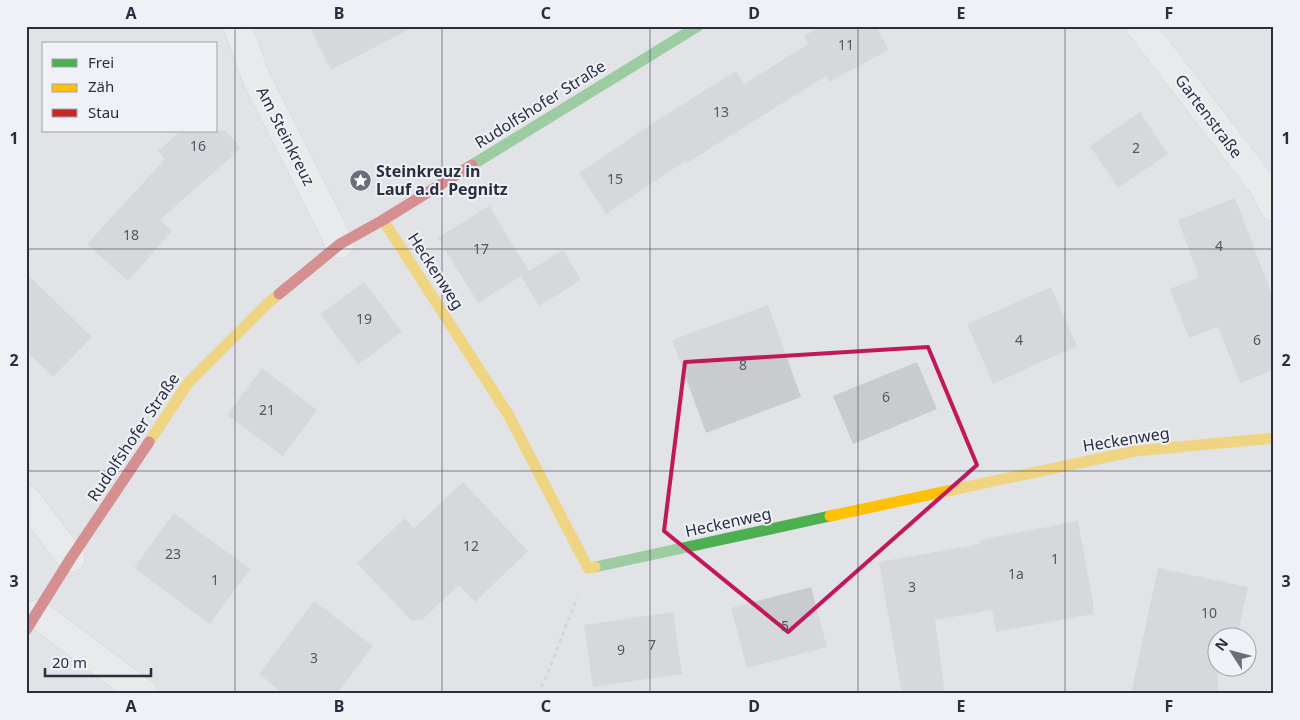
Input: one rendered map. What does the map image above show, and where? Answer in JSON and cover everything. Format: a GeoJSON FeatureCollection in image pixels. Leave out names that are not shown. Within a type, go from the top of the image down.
{"type":"FeatureCollection","features":[{"type":"Feature","properties":{"kind":"street","name":"Am Steinkreuz"},"geometry":{"type":"LineString","coordinates":[[237,26],[257,80],[340,244]]}},
{"type":"Feature","properties":{"kind":"street","name":"Rudolfshofer Straße"},"geometry":{"type":"LineString","coordinates":[[31,622],[71,558],[188,383],[267,304],[340,244],[384,220],[698,26]]}},
{"type":"Feature","properties":{"kind":"street","name":"Gartenstraße"},"geometry":{"type":"LineString","coordinates":[[1140,26],[1262,186],[1274,207]]}},
{"type":"Feature","properties":{"kind":"street","name":"Heckenweg"},"geometry":{"type":"LineString","coordinates":[[384,220],[508,414],[588,568],[1135,451],[1274,438]]}},
{"type":"Feature","properties":{"kind":"street"},"geometry":{"type":"LineString","coordinates":[[26,499],[71,558]]}},
{"type":"Feature","properties":{"kind":"street"},"geometry":{"type":"LineString","coordinates":[[31,622],[144,694]]}},
{"type":"Feature","properties":{"kind":"path"},"geometry":{"type":"LineString","coordinates":[[537,694],[545,680],[588,568]]}},
{"type":"Feature","properties":{"kind":"highlighted area"},"geometry":{"type":"Polygon","coordinates":[[[928,347],[977,465],[788,632],[664,531],[685,362],[928,347]]]}},
{"type":"Feature","properties":{"kind":"building"},"geometry":{"type":"Polygon","coordinates":[[[309,26],[416,26],[331,70],[309,26]]]}},
{"type":"Feature","properties":{"kind":"building"},"geometry":{"type":"Polygon","coordinates":[[[821,26],[876,26],[889,50],[829,82],[826,76],[687,163],[685,161],[606,214],[579,173],[659,119],[736,71],[744,84],[808,44],[804,36],[821,26]]]}},
{"type":"Feature","properties":{"kind":"building"},"geometry":{"type":"Polygon","coordinates":[[[1140,112],[1168,154],[1118,188],[1090,146],[1140,112]]]}},
{"type":"Feature","properties":{"kind":"building"},"geometry":{"type":"Polygon","coordinates":[[[226,131],[241,148],[160,220],[172,231],[128,281],[87,244],[165,159],[158,151],[179,132],[226,131]]]}},
{"type":"Feature","properties":{"kind":"building"},"geometry":{"type":"Polygon","coordinates":[[[1235,198],[1274,300],[1274,370],[1240,383],[1218,327],[1189,338],[1170,289],[1199,277],[1178,220],[1235,198]]]}},
{"type":"Feature","properties":{"kind":"building"},"geometry":{"type":"Polygon","coordinates":[[[489,206],[529,271],[478,303],[438,238],[489,206]]]}},
{"type":"Feature","properties":{"kind":"building"},"geometry":{"type":"Polygon","coordinates":[[[563,250],[581,280],[539,306],[521,276],[563,250]]]}},
{"type":"Feature","properties":{"kind":"building"},"geometry":{"type":"Polygon","coordinates":[[[26,273],[92,337],[53,377],[26,351],[26,273]]]}},
{"type":"Feature","properties":{"kind":"building"},"geometry":{"type":"Polygon","coordinates":[[[364,282],[402,332],[358,365],[320,314],[364,282]]]}},
{"type":"Feature","properties":{"kind":"building"},"geometry":{"type":"Polygon","coordinates":[[[1051,287],[1077,346],[993,384],[967,324],[1051,287]]]}},
{"type":"Feature","properties":{"kind":"building"},"geometry":{"type":"Polygon","coordinates":[[[768,305],[801,397],[706,433],[672,340],[768,305]]]}},
{"type":"Feature","properties":{"kind":"building"},"geometry":{"type":"Polygon","coordinates":[[[917,362],[937,409],[853,444],[833,396],[917,362]]]}},
{"type":"Feature","properties":{"kind":"building"},"geometry":{"type":"Polygon","coordinates":[[[262,368],[317,410],[283,456],[227,415],[262,368]]]}},
{"type":"Feature","properties":{"kind":"building"},"geometry":{"type":"Polygon","coordinates":[[[463,482],[528,551],[475,602],[459,585],[422,620],[411,620],[357,563],[405,518],[414,528],[463,482]]]}},
{"type":"Feature","properties":{"kind":"building"},"geometry":{"type":"Polygon","coordinates":[[[174,513],[250,569],[210,624],[134,568],[174,513]]]}},
{"type":"Feature","properties":{"kind":"building"},"geometry":{"type":"Polygon","coordinates":[[[1078,521],[1093,602],[1093,614],[996,632],[992,610],[935,620],[945,694],[902,694],[879,562],[980,544],[979,540],[1078,521]]]}},
{"type":"Feature","properties":{"kind":"building"},"geometry":{"type":"Polygon","coordinates":[[[1158,568],[1248,587],[1239,628],[1208,628],[1208,678],[1218,678],[1218,694],[1131,694],[1158,568]]]}},
{"type":"Feature","properties":{"kind":"building"},"geometry":{"type":"Polygon","coordinates":[[[811,587],[827,647],[747,668],[731,608],[811,587]]]}},
{"type":"Feature","properties":{"kind":"building"},"geometry":{"type":"Polygon","coordinates":[[[314,601],[373,646],[337,694],[284,694],[259,674],[314,601]]]}},
{"type":"Feature","properties":{"kind":"building"},"geometry":{"type":"Polygon","coordinates":[[[673,612],[682,674],[593,687],[584,625],[673,612]]]}},
{"type":"Feature","properties":{"kind":"traffic: fast"},"geometry":{"type":"LineString","coordinates":[[472,165],[698,26]]}},
{"type":"Feature","properties":{"kind":"traffic: fast"},"geometry":{"type":"LineString","coordinates":[[595,567],[830,516]]}},
{"type":"Feature","properties":{"kind":"traffic: slow"},"geometry":{"type":"LineString","coordinates":[[383,220],[508,414],[588,568],[595,567]]}},
{"type":"Feature","properties":{"kind":"traffic: slow"},"geometry":{"type":"LineString","coordinates":[[149,442],[188,383],[279,294]]}},
{"type":"Feature","properties":{"kind":"traffic: slow"},"geometry":{"type":"LineString","coordinates":[[830,516],[1135,451],[1274,438]]}},
{"type":"Feature","properties":{"kind":"traffic: jam"},"geometry":{"type":"LineString","coordinates":[[279,294],[340,244],[472,165]]}},
{"type":"Feature","properties":{"kind":"traffic: jam"},"geometry":{"type":"LineString","coordinates":[[26,630],[71,558],[149,442]]}},
{"type":"Feature","properties":{"kind":"place","name":"Steinkreuz in Lauf a.d. Pegnitz"},"geometry":{"type":"Point","coordinates":[360,180]}}]}
